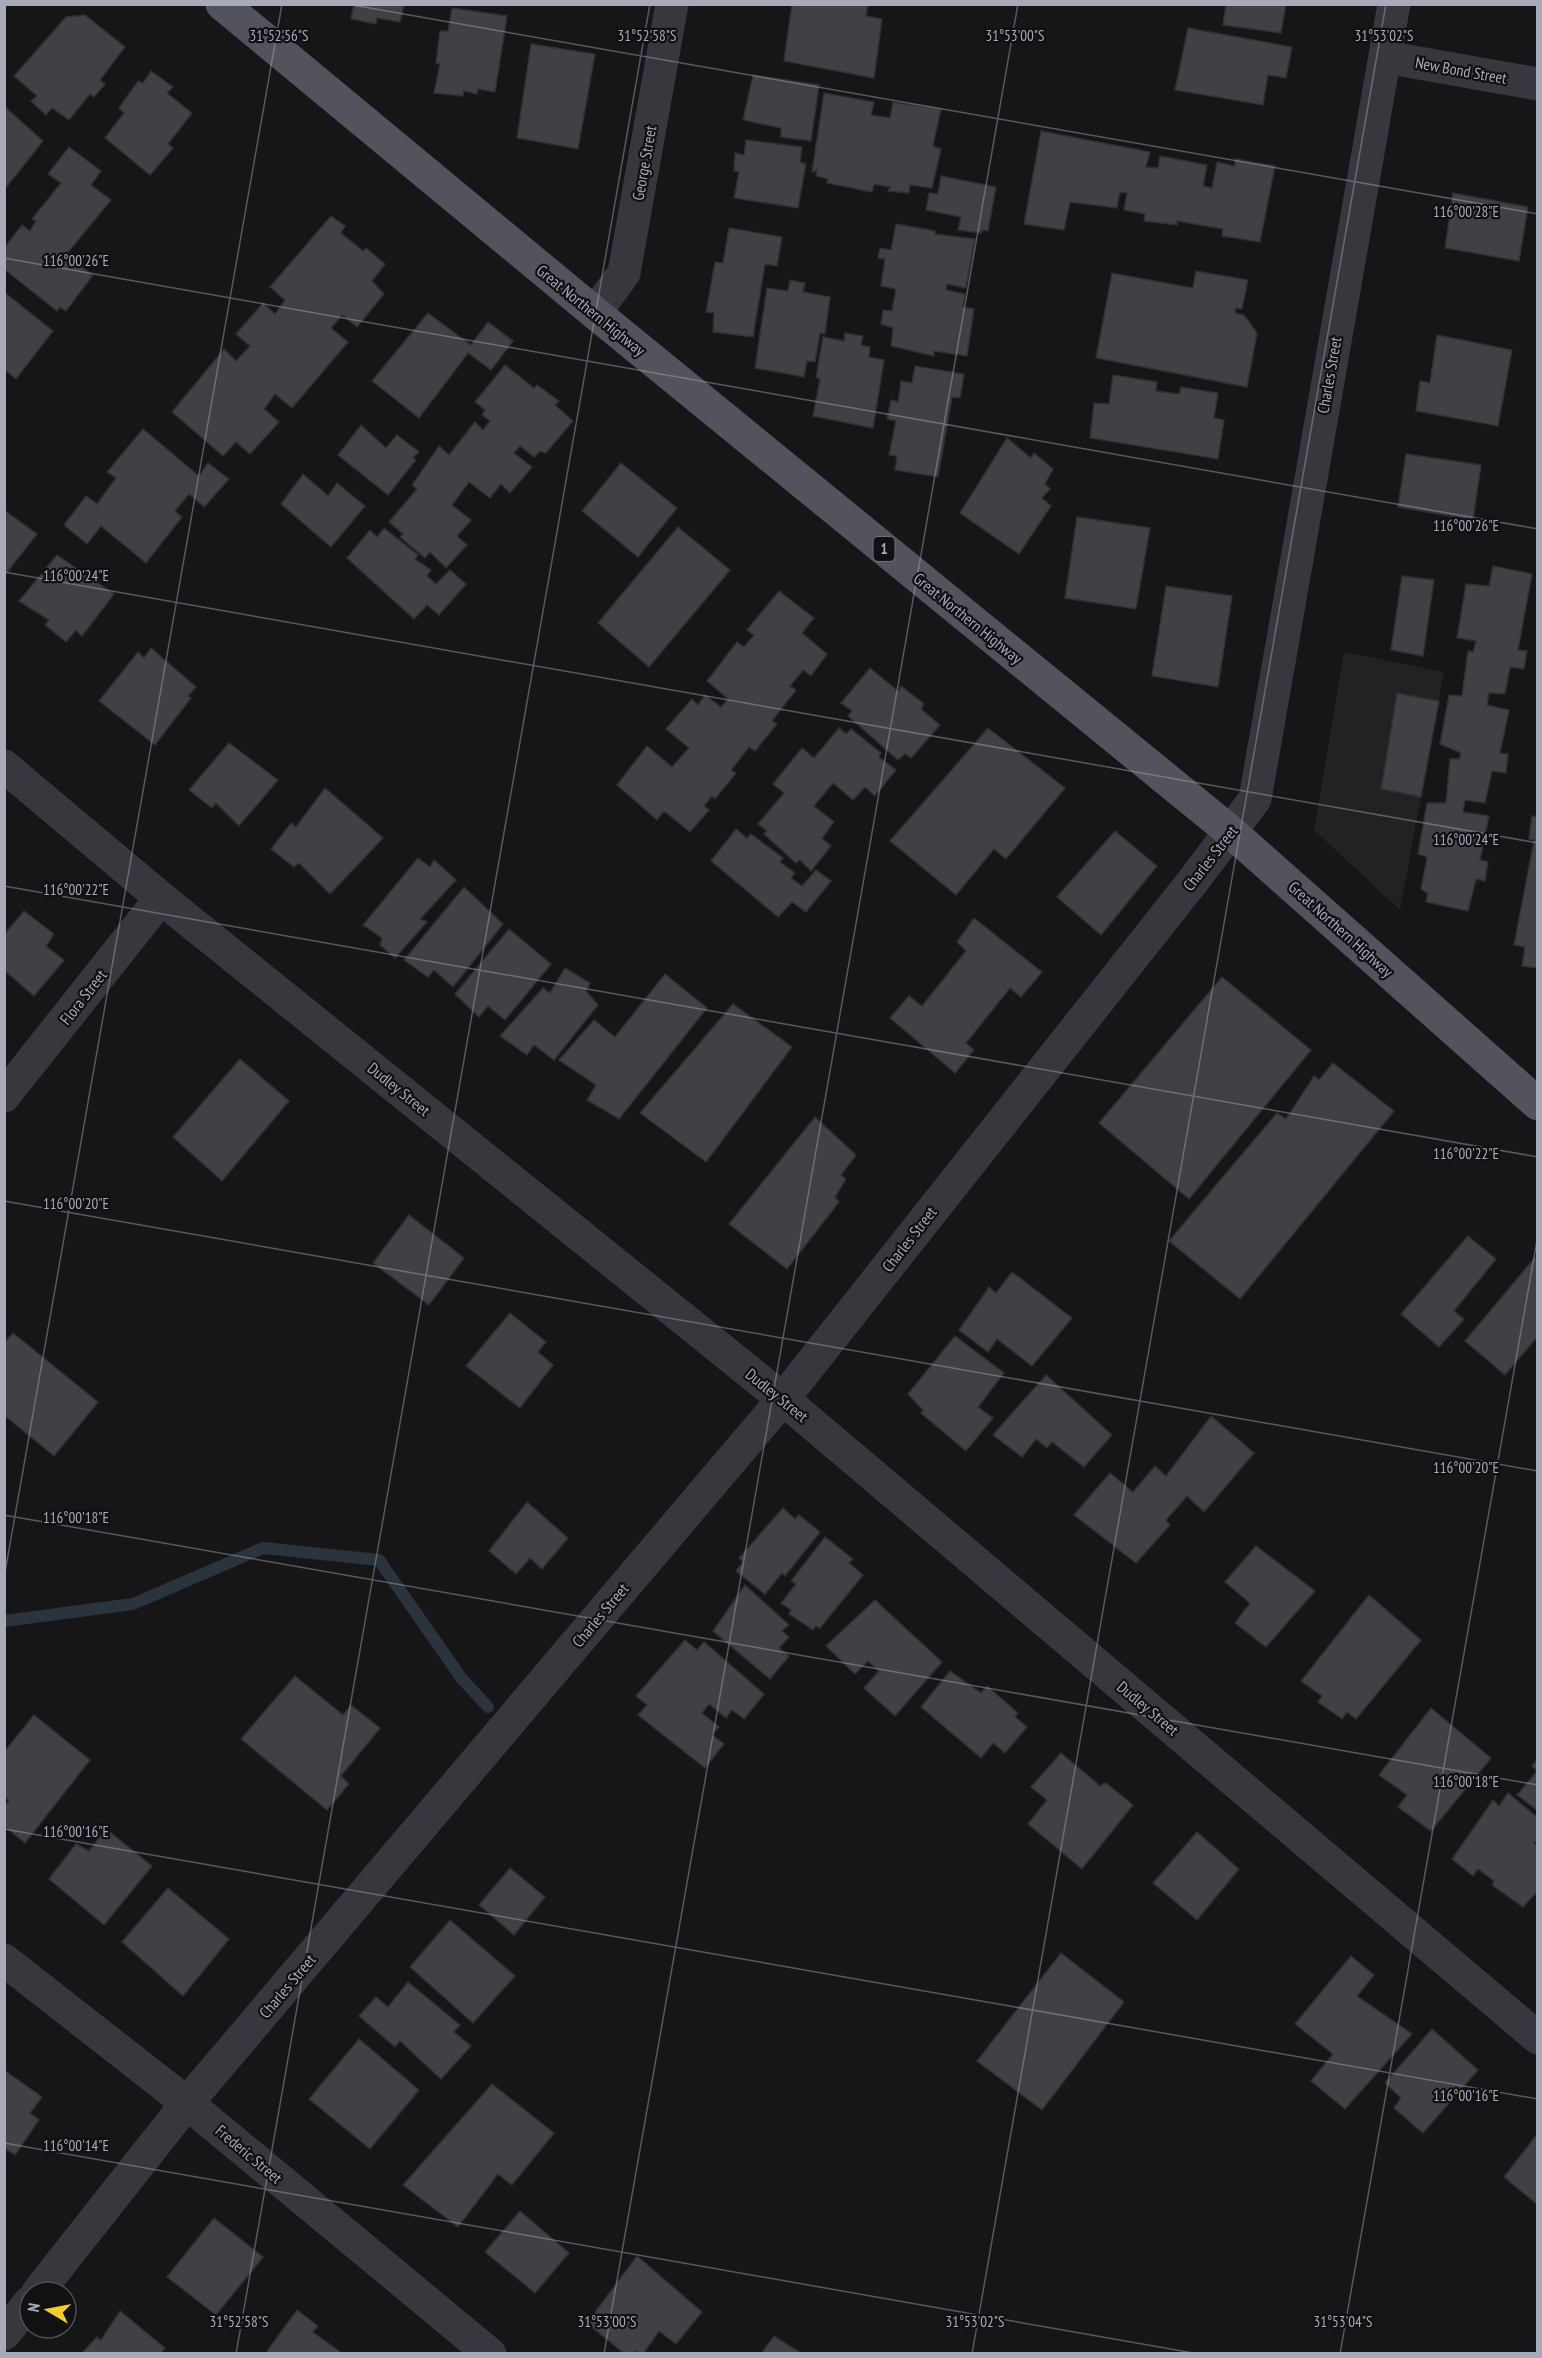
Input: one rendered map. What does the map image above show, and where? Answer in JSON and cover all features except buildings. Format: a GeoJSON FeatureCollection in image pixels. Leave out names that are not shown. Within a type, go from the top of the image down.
{"type":"FeatureCollection","features":[{"type":"Feature","properties":{"kind":"main road","name":"Great Northern Highway"},"geometry":{"type":"LineString","coordinates":[[222,4],[594,313],[1231,832],[1538,1104]]}},
{"type":"Feature","properties":{"kind":"street","name":"George Street"},"geometry":{"type":"LineString","coordinates":[[594,313],[624,273],[672,4]]}},
{"type":"Feature","properties":{"kind":"street","name":"Charles Street"},"geometry":{"type":"LineString","coordinates":[[48,2280],[188,2103],[783,1399],[1255,799],[1394,4]]}},
{"type":"Feature","properties":{"kind":"street","name":"New Bond Street"},"geometry":{"type":"LineString","coordinates":[[1384,57],[1538,84]]}},
{"type":"Feature","properties":{"kind":"street","name":"Dudley Street"},"geometry":{"type":"LineString","coordinates":[[4,766],[161,898],[783,1399],[1538,2038]]}},
{"type":"Feature","properties":{"kind":"street","name":"Flora Street"},"geometry":{"type":"LineString","coordinates":[[4,1096],[161,898]]}},
{"type":"Feature","properties":{"kind":"street","name":"Frederic Street"},"geometry":{"type":"LineString","coordinates":[[4,1960],[188,2103],[490,2354]]}},
{"type":"Feature","properties":{"kind":"street"},"geometry":{"type":"LineString","coordinates":[[4,2334],[18,2317]]}},
{"type":"Feature","properties":{"kind":"shaded area"},"geometry":{"type":"Polygon","coordinates":[[[1344,652],[1444,672],[1400,910],[1314,830],[1344,652]]]}},
{"type":"Feature","properties":{"kind":"waterway"},"geometry":{"type":"LineString","coordinates":[[4,1621],[133,1604],[263,1548],[379,1560],[462,1679],[488,1707]]}}]}
